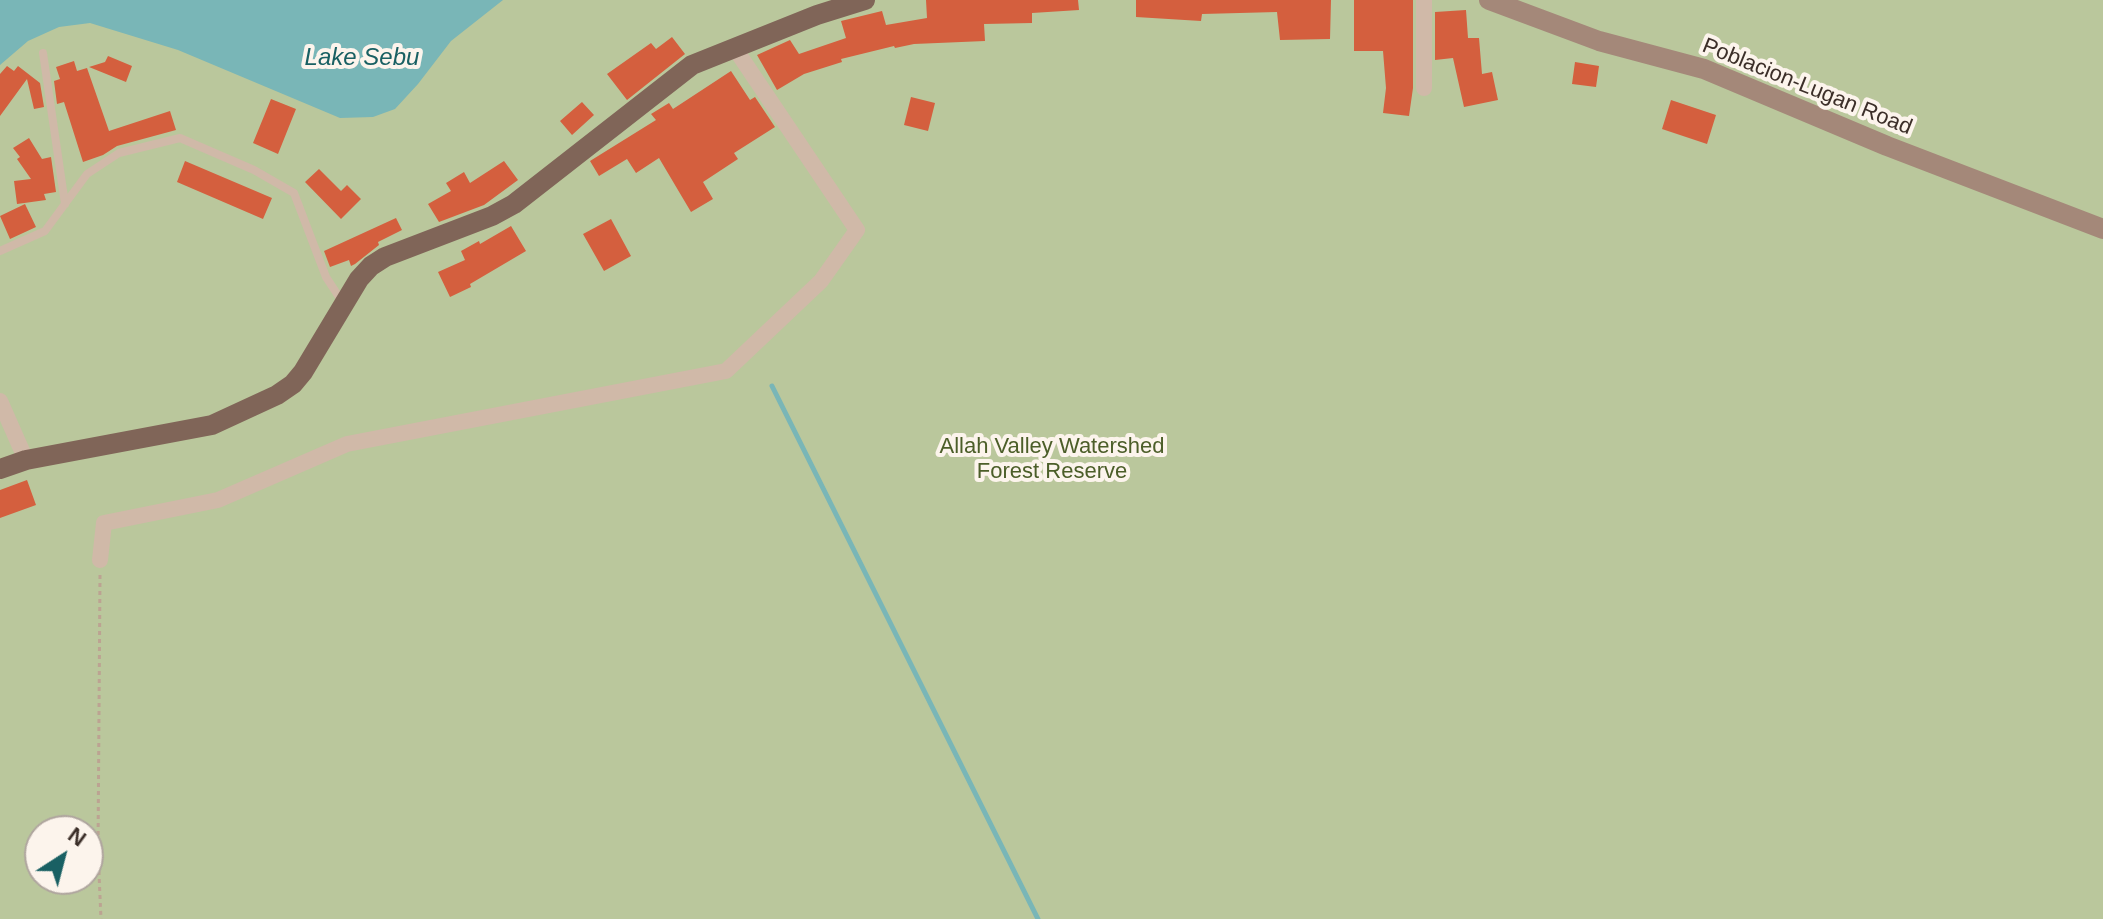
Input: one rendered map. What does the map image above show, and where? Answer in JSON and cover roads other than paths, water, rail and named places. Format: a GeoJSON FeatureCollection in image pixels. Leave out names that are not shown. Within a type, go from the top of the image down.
{"type":"FeatureCollection","features":[{"type":"Feature","properties":{"kind":"main road"},"geometry":{"type":"LineString","coordinates":[[0,469],[26,460],[212,425],[277,395],[303,372],[359,279],[378,262],[503,210],[692,65],[817,15],[865,0]]}},
{"type":"Feature","properties":{"kind":"main road","name":"Poblacion-Lugan Road"},"geometry":{"type":"LineString","coordinates":[[1489,0],[1599,41],[1704,69],[1887,146],[2103,229]]}},
{"type":"Feature","properties":{"kind":"street"},"geometry":{"type":"LineString","coordinates":[[1424,0],[1424,88]]}},
{"type":"Feature","properties":{"kind":"street"},"geometry":{"type":"LineString","coordinates":[[100,560],[104,523],[218,500],[347,444],[726,371],[821,281],[857,230],[734,47]]}},
{"type":"Feature","properties":{"kind":"street"},"geometry":{"type":"LineString","coordinates":[[0,401],[26,460]]}},
{"type":"Feature","properties":{"kind":"lane"},"geometry":{"type":"LineString","coordinates":[[43,53],[65,204]]}},
{"type":"Feature","properties":{"kind":"lane"},"geometry":{"type":"LineString","coordinates":[[0,251],[45,231],[87,174],[119,153],[180,138],[254,170],[294,193],[326,277],[343,304]]}},
{"type":"Feature","properties":{"kind":"water","name":"Lake Sebu"},"geometry":{"type":"Polygon","coordinates":[[[0,0],[503,0],[451,41],[395,109],[373,117],[340,118],[178,50],[90,23],[59,27],[28,41],[0,65],[0,0]]]}},
{"type":"Feature","properties":{"kind":"waterway"},"geometry":{"type":"LineString","coordinates":[[772,386],[1038,919]]}},
{"type":"Feature","properties":{"kind":"park label","name":"Allah Valley Watershed Forest Reserve"},"geometry":{"type":"Point","coordinates":[1052,460]}}]}
